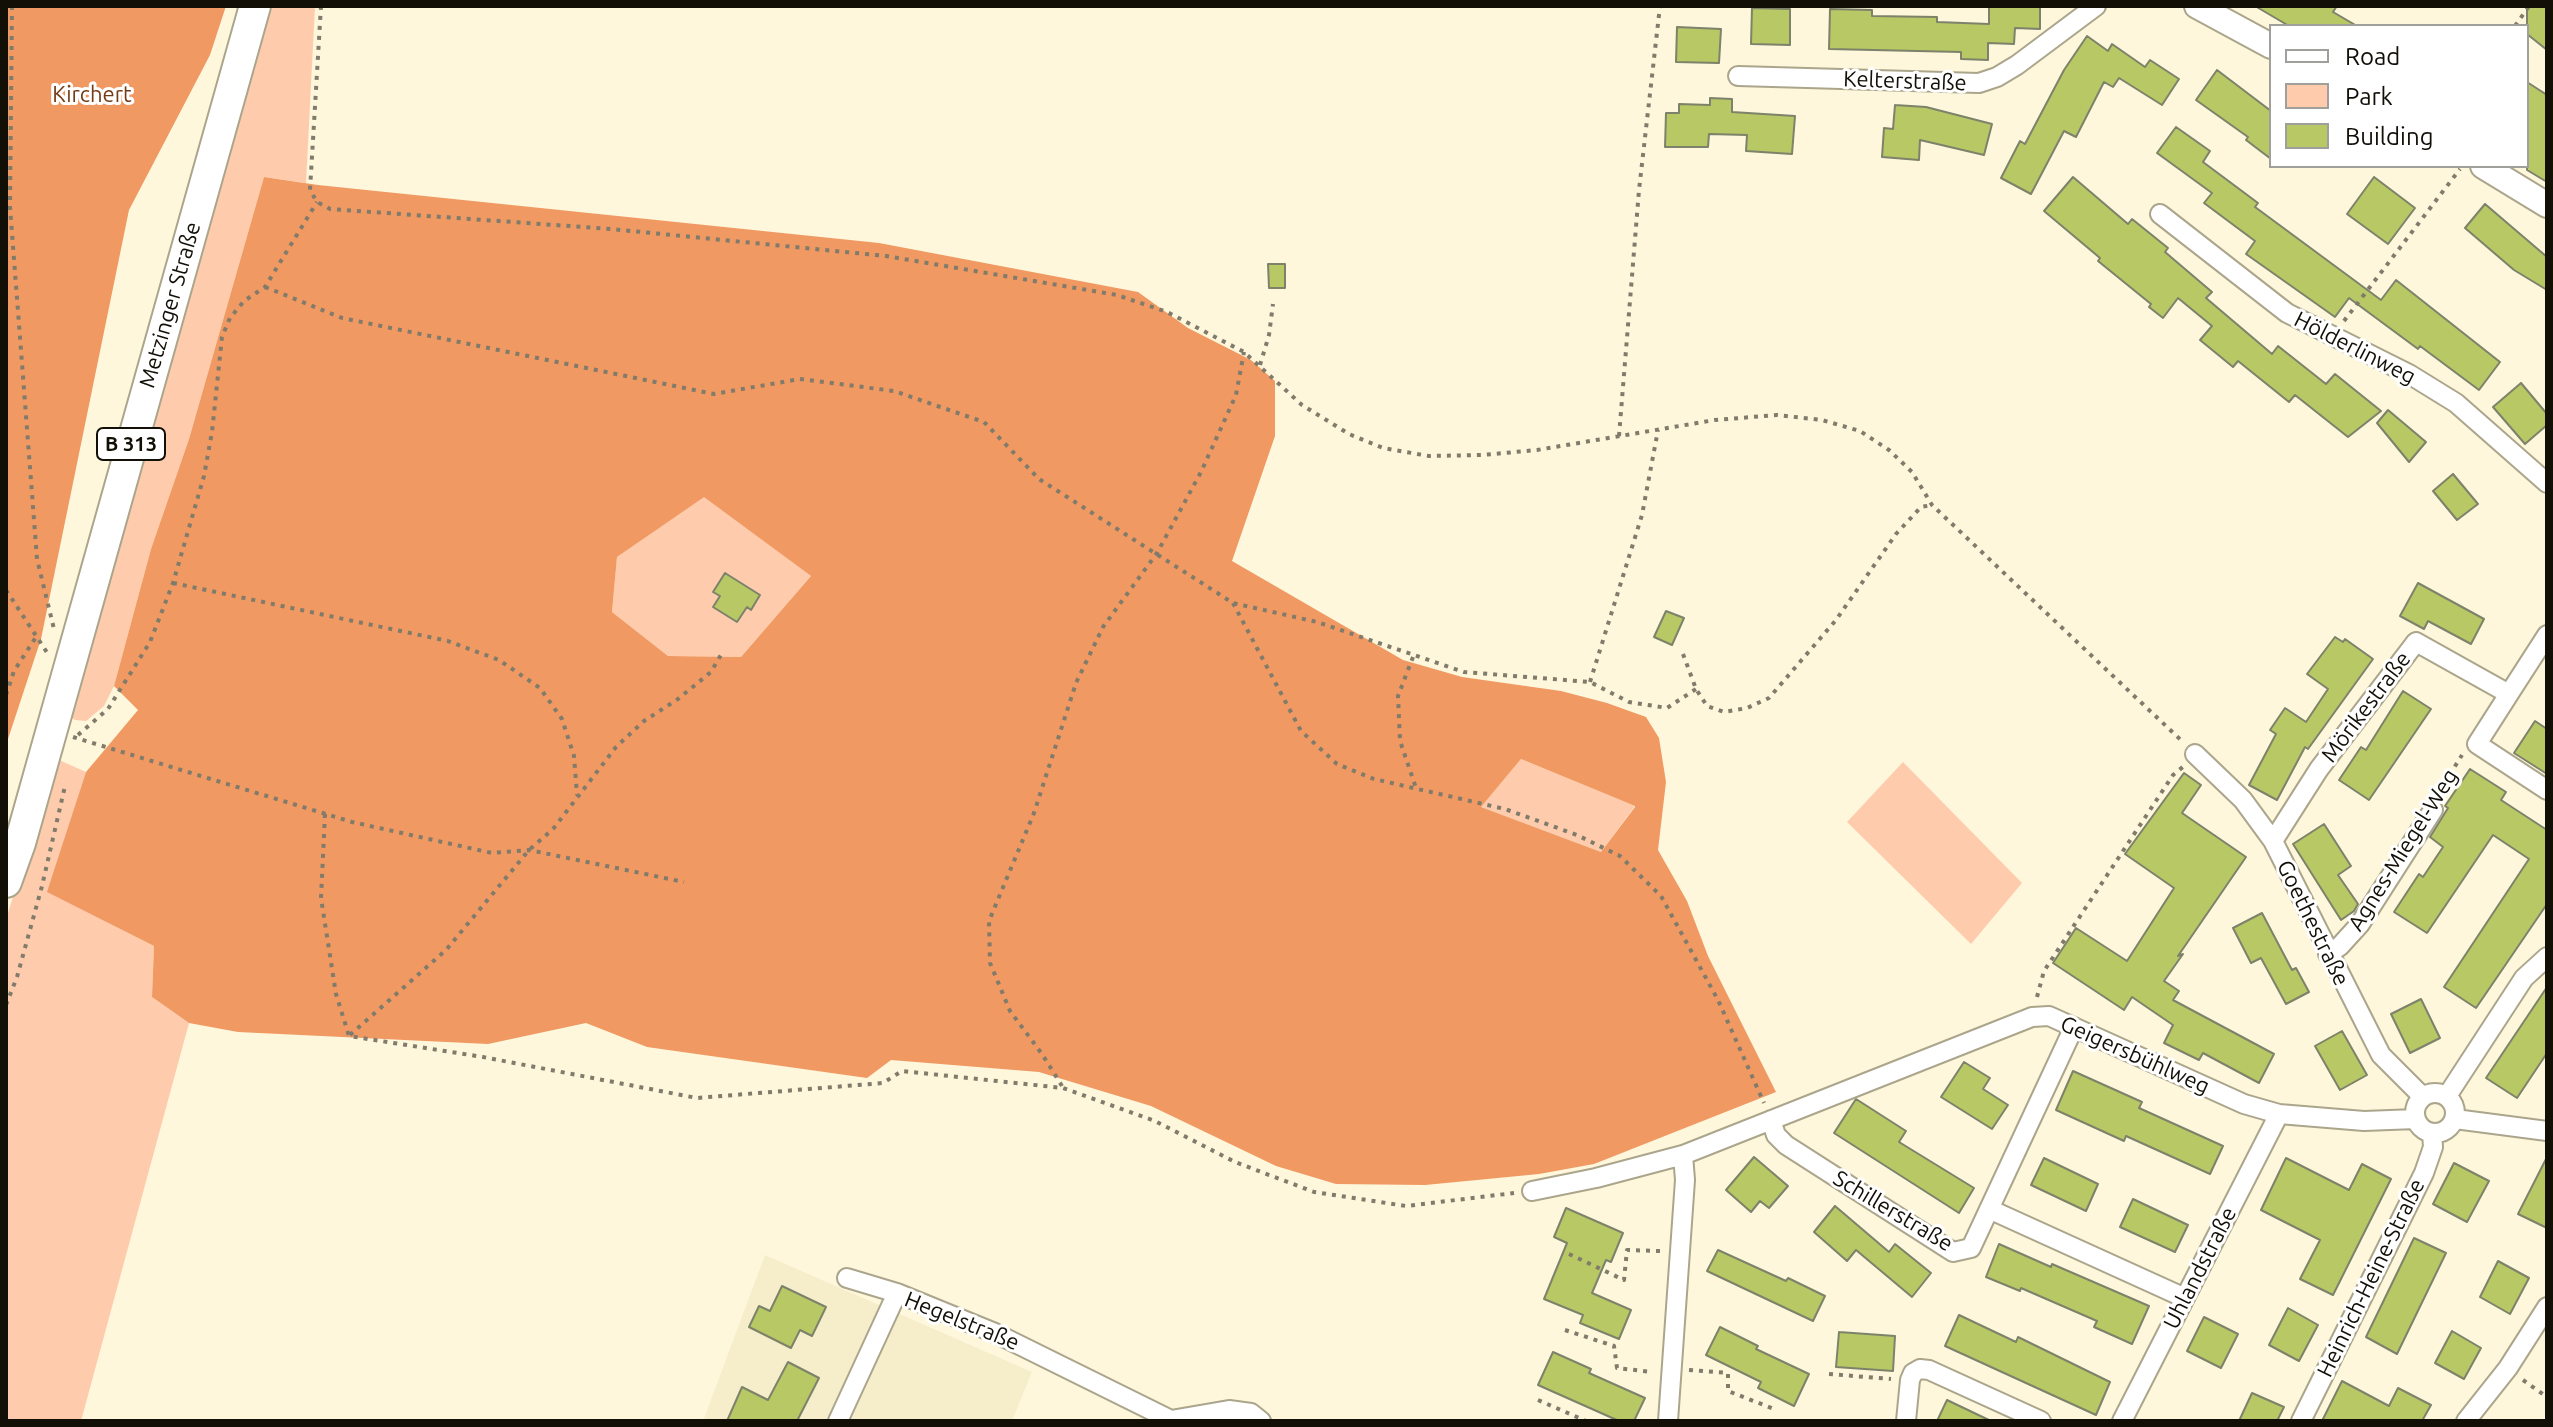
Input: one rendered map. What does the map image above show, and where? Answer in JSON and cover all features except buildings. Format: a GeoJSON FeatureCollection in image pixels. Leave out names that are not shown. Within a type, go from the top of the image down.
{"type":"FeatureCollection","features":[{"type":"Feature","properties":{"kind":"main road","name":"Metzinger Straße"},"geometry":{"type":"LineString","coordinates":[[6,882],[64,734],[66,679],[255,6]]}},
{"type":"Feature","properties":{"kind":"street","name":"Kelterstraße"},"geometry":{"type":"LineString","coordinates":[[1738,76],[1979,83],[2017,65],[2096,6]]}},
{"type":"Feature","properties":{"kind":"street"},"geometry":{"type":"LineString","coordinates":[[2197,6],[2269,45]]}},
{"type":"Feature","properties":{"kind":"street"},"geometry":{"type":"LineString","coordinates":[[2486,168],[2547,205]]}},
{"type":"Feature","properties":{"kind":"street","name":"Hölderlinweg"},"geometry":{"type":"LineString","coordinates":[[2160,214],[2268,300],[2308,325],[2409,374],[2456,403],[2547,483]]}},
{"type":"Feature","properties":{"kind":"street"},"geometry":{"type":"LineString","coordinates":[[2547,635],[2477,744],[2547,790]]}},
{"type":"Feature","properties":{"kind":"street","name":"Mörikestraße"},"geometry":{"type":"LineString","coordinates":[[2273,841],[2319,769],[2416,642],[2509,694]]}},
{"type":"Feature","properties":{"kind":"street","name":"Goethestraße"},"geometry":{"type":"LineString","coordinates":[[2195,754],[2243,800],[2273,841],[2381,1055],[2423,1097]]}},
{"type":"Feature","properties":{"kind":"street","name":"Agnes-Miegel-Weg"},"geometry":{"type":"LineString","coordinates":[[2328,954],[2360,924],[2433,810]]}},
{"type":"Feature","properties":{"kind":"street"},"geometry":{"type":"LineString","coordinates":[[2447,1096],[2524,978],[2547,957]]}},
{"type":"Feature","properties":{"kind":"street","name":"Geigersbühlweg"},"geometry":{"type":"LineString","coordinates":[[1532,1191],[1683,1155],[2032,1017],[2049,1016],[2244,1104],[2279,1114],[2364,1121],[2416,1119]]}},
{"type":"Feature","properties":{"kind":"street"},"geometry":{"type":"LineString","coordinates":[[2074,1027],[1989,1209],[2185,1298]]}},
{"type":"Feature","properties":{"kind":"street"},"geometry":{"type":"LineString","coordinates":[[2435,1093],[2447,1096],[2455,1106],[2455,1119],[2444,1131],[2432,1133],[2423,1128],[2416,1119],[2416,1107],[2423,1097],[2435,1093]]}},
{"type":"Feature","properties":{"kind":"street","name":"Uhlandstraße"},"geometry":{"type":"LineString","coordinates":[[2122,1421],[2279,1114]]}},
{"type":"Feature","properties":{"kind":"street"},"geometry":{"type":"LineString","coordinates":[[2455,1119],[2547,1131]]}},
{"type":"Feature","properties":{"kind":"street","name":"Schillerstraße"},"geometry":{"type":"LineString","coordinates":[[1771,1120],[1776,1135],[1786,1145],[1953,1252],[1971,1248],[1989,1209]]}},
{"type":"Feature","properties":{"kind":"street","name":"Heinrich-Heine-Straße"},"geometry":{"type":"LineString","coordinates":[[2301,1421],[2424,1173],[2433,1147],[2432,1133]]}},
{"type":"Feature","properties":{"kind":"street"},"geometry":{"type":"LineString","coordinates":[[1668,1421],[1685,1180],[1683,1155]]}},
{"type":"Feature","properties":{"kind":"street"},"geometry":{"type":"LineString","coordinates":[[847,1278],[897,1293]]}},
{"type":"Feature","properties":{"kind":"street","name":"Hegelstraße"},"geometry":{"type":"LineString","coordinates":[[838,1421],[897,1293],[995,1333],[1083,1375],[1158,1417],[1180,1420],[1242,1410],[1261,1421]]}},
{"type":"Feature","properties":{"kind":"street"},"geometry":{"type":"LineString","coordinates":[[2466,1421],[2508,1368],[2547,1307]]}},
{"type":"Feature","properties":{"kind":"street"},"geometry":{"type":"LineString","coordinates":[[1906,1421],[1910,1380],[1913,1373],[1920,1369],[1929,1370],[2041,1421]]}},
{"type":"Feature","properties":{"kind":"path"},"geometry":{"type":"LineString","coordinates":[[12,6],[10,207],[37,559],[55,634]]}},
{"type":"Feature","properties":{"kind":"path"},"geometry":{"type":"LineString","coordinates":[[321,6],[310,190],[317,202],[330,209],[611,229],[886,256],[1117,295],[1167,312],[1244,352],[1302,405],[1324,420],[1383,448],[1429,456],[1537,450],[1715,420],[1777,415],[1822,420],[1860,431],[1889,450],[1912,472],[1932,505],[2195,754],[2173,775],[2044,971],[2037,999]]}},
{"type":"Feature","properties":{"kind":"path"},"geometry":{"type":"LineString","coordinates":[[1619,436],[1639,190],[1660,6]]}},
{"type":"Feature","properties":{"kind":"path"},"geometry":{"type":"LineString","coordinates":[[2516,24],[2529,6]]}},
{"type":"Feature","properties":{"kind":"path"},"geometry":{"type":"LineString","coordinates":[[2333,336],[2460,168]]}},
{"type":"Feature","properties":{"kind":"path"},"geometry":{"type":"LineString","coordinates":[[64,734],[108,709],[150,642],[173,583],[204,476],[222,337],[230,318],[244,301],[265,287],[317,202]]}},
{"type":"Feature","properties":{"kind":"path"},"geometry":{"type":"LineString","coordinates":[[265,287],[342,318],[714,394],[800,379],[894,391],[984,422],[1039,479],[1233,603],[1317,622],[1464,672],[1590,682],[1629,702],[1667,708],[1696,689]]}},
{"type":"Feature","properties":{"kind":"path"},"geometry":{"type":"LineString","coordinates":[[1260,365],[1269,335],[1273,304]]}},
{"type":"Feature","properties":{"kind":"path"},"geometry":{"type":"LineString","coordinates":[[1063,1088],[1010,1011],[990,963],[989,921],[1034,813],[1076,683],[1103,627],[1157,553],[1201,472],[1236,395],[1244,352]]}},
{"type":"Feature","properties":{"kind":"path"},"geometry":{"type":"LineString","coordinates":[[1590,682],[1642,515],[1658,430]]}},
{"type":"Feature","properties":{"kind":"path"},"geometry":{"type":"LineString","coordinates":[[1683,654],[1696,689],[1707,706],[1724,712],[1747,708],[1769,698],[1836,620],[1896,534],[1921,507],[1932,505]]}},
{"type":"Feature","properties":{"kind":"path"},"geometry":{"type":"LineString","coordinates":[[173,583],[448,641],[499,660],[540,688],[562,719],[574,756],[578,798]]}},
{"type":"Feature","properties":{"kind":"path"},"geometry":{"type":"LineString","coordinates":[[6,590],[66,679]]}},
{"type":"Feature","properties":{"kind":"path"},"geometry":{"type":"LineString","coordinates":[[1233,603],[1301,731],[1337,764],[1374,779],[1505,809],[1577,835],[1620,856],[1661,896],[1718,1000],[1771,1120]]}},
{"type":"Feature","properties":{"kind":"path"},"geometry":{"type":"LineString","coordinates":[[6,695],[14,671],[36,637]]}},
{"type":"Feature","properties":{"kind":"path"},"geometry":{"type":"LineString","coordinates":[[349,1036],[446,950],[529,850],[553,829],[616,747],[644,721],[711,672],[722,653]]}},
{"type":"Feature","properties":{"kind":"path"},"geometry":{"type":"LineString","coordinates":[[1413,657],[1398,696],[1400,741],[1416,788]]}},
{"type":"Feature","properties":{"kind":"path"},"geometry":{"type":"LineString","coordinates":[[64,734],[325,814],[492,853],[529,850],[684,882]]}},
{"type":"Feature","properties":{"kind":"path","name":"Agnes-Miegel-Weg"},"geometry":{"type":"LineString","coordinates":[[2433,810],[2434,799],[2462,755],[2477,744]]}},
{"type":"Feature","properties":{"kind":"path"},"geometry":{"type":"LineString","coordinates":[[325,814],[321,898],[336,994],[349,1036]]}},
{"type":"Feature","properties":{"kind":"path"},"geometry":{"type":"LineString","coordinates":[[349,1036],[483,1057],[697,1098],[883,1083],[902,1071],[1063,1088],[1155,1121],[1235,1162],[1314,1192],[1406,1206],[1532,1191]]}},
{"type":"Feature","properties":{"kind":"path"},"geometry":{"type":"LineString","coordinates":[[1569,1254],[1624,1280],[1627,1250],[1679,1252]]}},
{"type":"Feature","properties":{"kind":"path"},"geometry":{"type":"LineString","coordinates":[[1565,1330],[1614,1346],[1617,1368],[1671,1365],[1692,1372],[1728,1373],[1728,1391],[1774,1409]]}},
{"type":"Feature","properties":{"kind":"path"},"geometry":{"type":"LineString","coordinates":[[2508,1368],[2547,1397]]}},
{"type":"Feature","properties":{"kind":"path"},"geometry":{"type":"LineString","coordinates":[[1829,1374],[1910,1380]]}},
{"type":"Feature","properties":{"kind":"path"},"geometry":{"type":"LineString","coordinates":[[1538,1400],[1586,1421]]}},
{"type":"Feature","properties":{"kind":"shaded area"},"geometry":{"type":"Polygon","coordinates":[[[765,1255],[1032,1372],[1012,1421],[703,1421],[765,1255]]]}},
{"type":"Feature","properties":{"kind":"green space","name":"Kirchert"},"geometry":{"type":"Polygon","coordinates":[[[6,6],[226,6],[210,55],[129,210],[41,639],[6,745],[6,6]]]}},
{"type":"Feature","properties":{"kind":"green space"},"geometry":{"type":"Polygon","coordinates":[[[270,6],[315,6],[306,183],[264,177],[189,439],[151,549],[114,686],[104,706],[86,721],[75,720],[68,715],[253,56],[270,6]]]}},
{"type":"Feature","properties":{"kind":"green space"},"geometry":{"type":"Polygon","coordinates":[[[264,177],[879,243],[1138,292],[1188,328],[1251,360],[1275,381],[1275,436],[1232,561],[1403,660],[1462,677],[1561,691],[1646,717],[1659,738],[1666,782],[1658,850],[1687,901],[1708,956],[1776,1092],[1594,1164],[1539,1174],[1425,1185],[1336,1184],[1276,1166],[1151,1106],[1039,1072],[891,1060],[867,1078],[647,1047],[586,1023],[488,1044],[238,1032],[189,1023],[152,997],[154,946],[47,892],[86,772],[138,710],[114,686],[151,549],[189,439],[264,177]],[[704,497],[617,557],[612,612],[668,656],[741,657],[811,576],[704,497]],[[1521,759],[1481,807],[1601,852],[1635,807],[1635,806],[1521,759]]]}},
{"type":"Feature","properties":{"kind":"green space"},"geometry":{"type":"Polygon","coordinates":[[[704,496],[811,576],[741,657],[668,656],[612,612],[617,557],[704,496]]]}},
{"type":"Feature","properties":{"kind":"green space"},"geometry":{"type":"Polygon","coordinates":[[[57,759],[86,772],[48,892],[154,946],[152,997],[189,1023],[81,1421],[6,1421],[6,919],[57,759]]]}},
{"type":"Feature","properties":{"kind":"green space"},"geometry":{"type":"Polygon","coordinates":[[[1521,759],[1635,806],[1601,852],[1481,807],[1521,759]]]}},
{"type":"Feature","properties":{"kind":"green space"},"geometry":{"type":"Polygon","coordinates":[[[1903,762],[2022,883],[1971,944],[1847,822],[1903,762]]]}}]}
